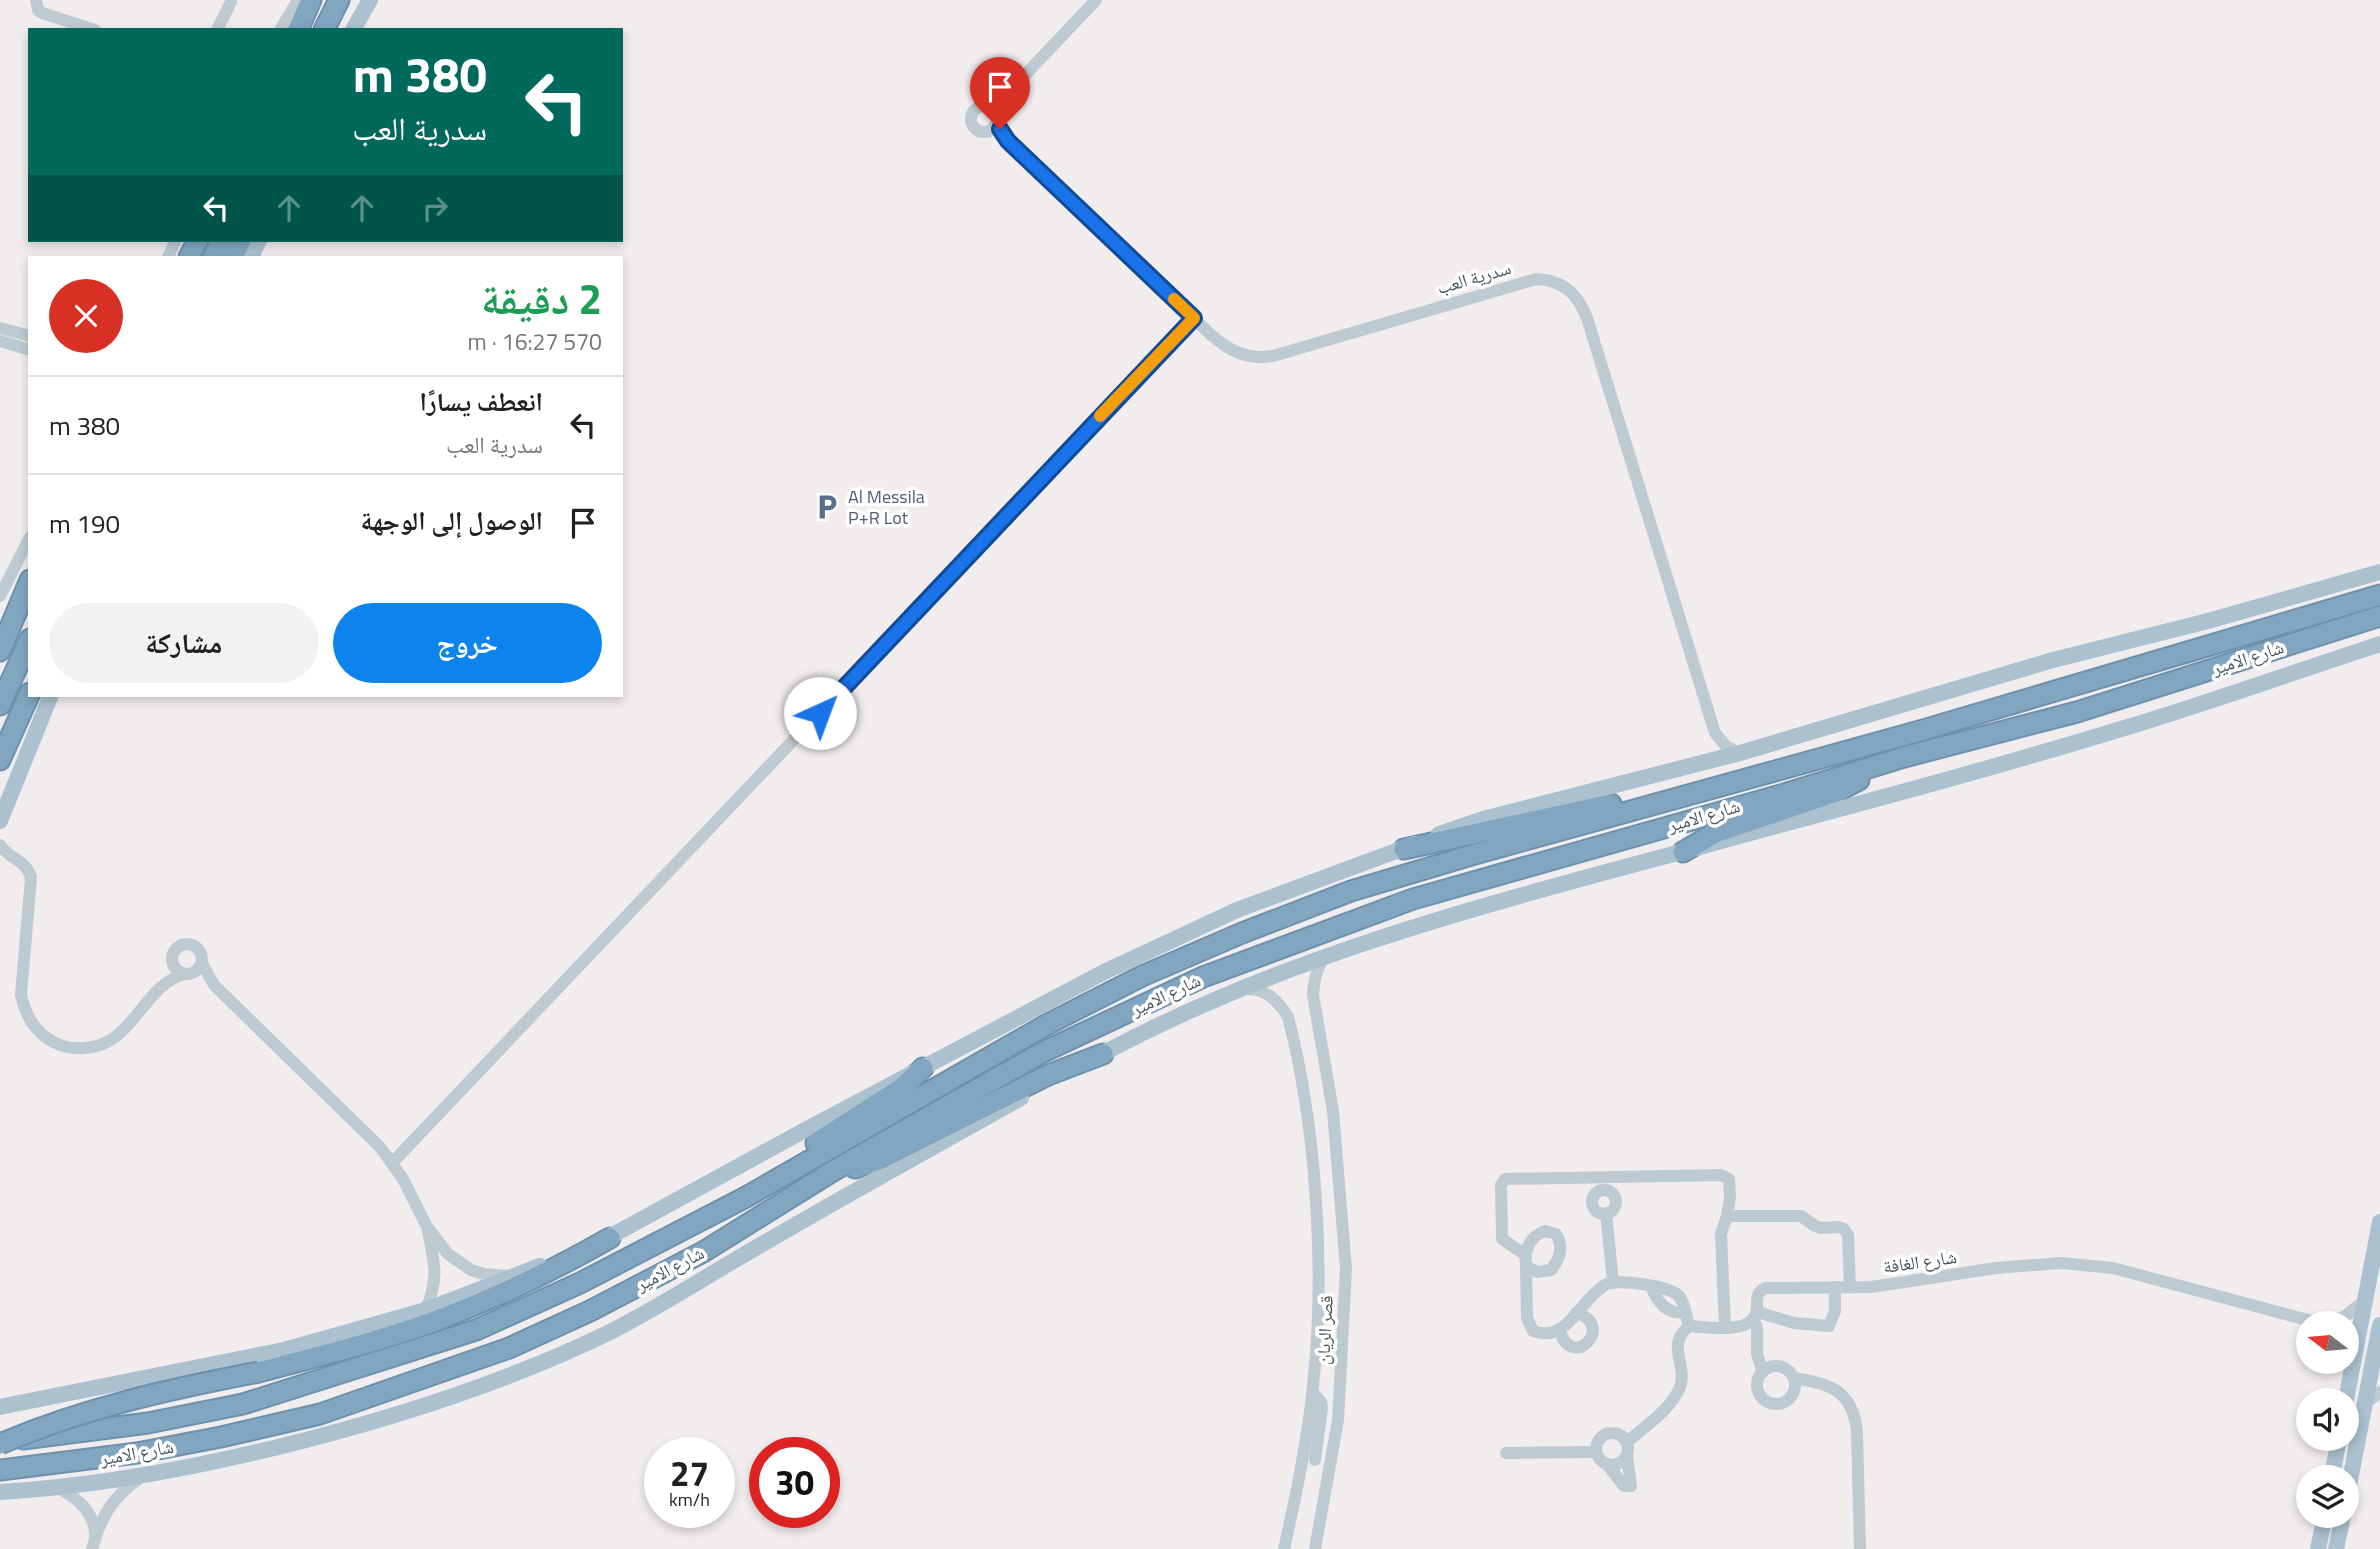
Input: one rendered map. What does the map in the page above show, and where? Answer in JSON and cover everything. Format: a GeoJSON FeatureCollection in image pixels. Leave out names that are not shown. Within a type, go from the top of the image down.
{"type":"FeatureCollection","features":[{"type":"Feature","properties":{"kind":"highway"},"geometry":{"type":"LineString","coordinates":[[299,28],[311,0]]}},
{"type":"Feature","properties":{"kind":"highway"},"geometry":{"type":"LineString","coordinates":[[325,28],[339,0]]}},
{"type":"Feature","properties":{"kind":"highway"},"geometry":{"type":"LineString","coordinates":[[333,28],[339,0]]}},
{"type":"Feature","properties":{"kind":"highway"},"geometry":{"type":"LineString","coordinates":[[0,628],[28,576]]}},
{"type":"Feature","properties":{"kind":"highway"},"geometry":{"type":"LineString","coordinates":[[0,651],[28,585]]}},
{"type":"Feature","properties":{"kind":"highway","name":"شارع الامير"},"geometry":{"type":"LineString","coordinates":[[0,1443],[148,1423],[243,1404],[476,1330],[580,1283],[746,1196],[1046,1025],[1142,976],[1242,933],[1351,891],[1475,853],[1935,726],[2380,595]]}},
{"type":"Feature","properties":{"kind":"highway","name":"شارع الامير"},"geometry":{"type":"LineString","coordinates":[[0,1470],[137,1454],[283,1422],[320,1413],[509,1348],[590,1311],[703,1252],[833,1171],[1043,1052],[1203,977],[1278,947],[1413,899],[1904,757],[2077,712],[2380,616]]}},
{"type":"Feature","properties":{"kind":"highway"},"geometry":{"type":"LineString","coordinates":[[0,705],[28,643]]}},
{"type":"Feature","properties":{"kind":"highway"},"geometry":{"type":"LineString","coordinates":[[0,760],[28,697]]}},
{"type":"Feature","properties":{"kind":"highway"},"geometry":{"type":"LineString","coordinates":[[1683,852],[1715,834],[1836,792],[1904,757]]}},
{"type":"Feature","properties":{"kind":"highway"},"geometry":{"type":"LineString","coordinates":[[1404,849],[1658,794],[1716,787]]}},
{"type":"Feature","properties":{"kind":"highway"},"geometry":{"type":"LineString","coordinates":[[833,1171],[868,1165],[1048,1075],[1102,1054]]}},
{"type":"Feature","properties":{"kind":"highway"},"geometry":{"type":"LineString","coordinates":[[746,1196],[770,1172],[904,1087],[923,1068]]}},
{"type":"Feature","properties":{"kind":"highway"},"geometry":{"type":"LineString","coordinates":[[0,1443],[113,1403],[259,1371],[371,1342],[434,1321],[551,1272],[610,1238]]}},
{"type":"Feature","properties":{"kind":"main road"},"geometry":{"type":"LineString","coordinates":[[346,28],[360,0]]}},
{"type":"Feature","properties":{"kind":"main road"},"geometry":{"type":"LineString","coordinates":[[355,28],[370,0]]}},
{"type":"Feature","properties":{"kind":"main road"},"geometry":{"type":"LineString","coordinates":[[0,1407],[284,1350],[426,1310],[610,1238],[794,1136],[1092,978],[1237,911],[1483,819],[1740,753],[2053,660],[2208,621],[2380,572]]}},
{"type":"Feature","properties":{"kind":"main road","name":"شارع الامير"},"geometry":{"type":"LineString","coordinates":[[0,1492],[140,1478],[256,1453],[388,1419],[541,1364],[612,1331],[867,1183],[1102,1054],[1180,1016],[1324,957],[1585,876],[1683,852],[2122,729],[2380,644]]}},
{"type":"Feature","properties":{"kind":"main road"},"geometry":{"type":"LineString","coordinates":[[2362,650],[2380,649]]}},
{"type":"Feature","properties":{"kind":"main road"},"geometry":{"type":"LineString","coordinates":[[0,821],[50,697]]}},
{"type":"Feature","properties":{"kind":"main road"},"geometry":{"type":"LineString","coordinates":[[2359,1319],[2380,1222]]}},
{"type":"Feature","properties":{"kind":"main road"},"geometry":{"type":"LineString","coordinates":[[2353,1465],[2378,1354],[2380,1325]]}},
{"type":"Feature","properties":{"kind":"main road"},"geometry":{"type":"LineString","coordinates":[[2318,1549],[2322,1528]]}},
{"type":"Feature","properties":{"kind":"main road"},"geometry":{"type":"LineString","coordinates":[[2336,1549],[2340,1528]]}},
{"type":"Feature","properties":{"kind":"street"},"geometry":{"type":"LineString","coordinates":[[36,0],[38,10],[42,13],[89,28]]}},
{"type":"Feature","properties":{"kind":"street"},"geometry":{"type":"LineString","coordinates":[[281,28],[298,0]]}},
{"type":"Feature","properties":{"kind":"street","name":"سدرية العب"},"geometry":{"type":"LineString","coordinates":[[1096,0],[1006,95],[991,119],[1008,141],[1221,344],[1245,356],[1260,358],[1536,279],[1550,279],[1574,293],[1587,318],[1715,733]]}},
{"type":"Feature","properties":{"kind":"street"},"geometry":{"type":"LineString","coordinates":[[218,28],[228,1]]}},
{"type":"Feature","properties":{"kind":"street"},"geometry":{"type":"LineString","coordinates":[[392,1163],[1194,318]]}},
{"type":"Feature","properties":{"kind":"street"},"geometry":{"type":"LineString","coordinates":[[0,328],[28,335]]}},
{"type":"Feature","properties":{"kind":"street"},"geometry":{"type":"LineString","coordinates":[[0,341],[28,349]]}},
{"type":"Feature","properties":{"kind":"street"},"geometry":{"type":"LineString","coordinates":[[0,596],[28,541]]}},
{"type":"Feature","properties":{"kind":"street"},"geometry":{"type":"LineString","coordinates":[[1715,733],[1726,746],[1740,753]]}},
{"type":"Feature","properties":{"kind":"street"},"geometry":{"type":"LineString","coordinates":[[1706,762],[1713,748],[1715,733]]}},
{"type":"Feature","properties":{"kind":"street"},"geometry":{"type":"LineString","coordinates":[[0,845],[5,857],[26,865],[32,877],[21,995],[25,1011],[44,1037],[58,1045],[74,1049],[105,1044],[128,1025],[166,984],[173,965],[174,952],[187,944],[198,949],[202,963],[215,985],[361,1127],[392,1163],[427,1227],[448,1254],[471,1270],[498,1277],[512,1276]]}},
{"type":"Feature","properties":{"kind":"street","name":"قصر الريان"},"geometry":{"type":"LineString","coordinates":[[1315,1549],[1338,1420],[1346,1269],[1333,1111],[1313,995],[1318,966],[1324,957]]}},
{"type":"Feature","properties":{"kind":"street"},"geometry":{"type":"LineString","coordinates":[[166,984],[199,968],[202,963]]}},
{"type":"Feature","properties":{"kind":"street"},"geometry":{"type":"LineString","coordinates":[[173,965],[176,969],[215,985]]}},
{"type":"Feature","properties":{"kind":"street","name":"قصر الريان"},"geometry":{"type":"LineString","coordinates":[[1242,989],[1257,989],[1269,995],[1280,1004],[1288,1017],[1308,1117],[1316,1223],[1317,1305],[1309,1460],[1284,1549]]}},
{"type":"Feature","properties":{"kind":"street"},"geometry":{"type":"LineString","coordinates":[[1308,1117],[1316,1108],[1333,1111]]}},
{"type":"Feature","properties":{"kind":"street"},"geometry":{"type":"LineString","coordinates":[[1689,1326],[1680,1296],[1651,1286],[1613,1282],[1605,1284],[1592,1295],[1560,1331],[1545,1335],[1533,1331],[1527,1318],[1525,1260],[1502,1239],[1501,1185],[1505,1179],[1721,1175],[1729,1178],[1730,1198],[1721,1234],[1725,1328]]}},
{"type":"Feature","properties":{"kind":"street"},"geometry":{"type":"LineString","coordinates":[[1606,1213],[1613,1282]]}},
{"type":"Feature","properties":{"kind":"street"},"geometry":{"type":"LineString","coordinates":[[1727,1216],[1801,1216],[1821,1228],[1844,1229],[1848,1234],[1850,1287]]}},
{"type":"Feature","properties":{"kind":"street"},"geometry":{"type":"LineString","coordinates":[[426,1310],[435,1285],[436,1271],[427,1227]]}},
{"type":"Feature","properties":{"kind":"street","name":"شارع الغافة"},"geometry":{"type":"LineString","coordinates":[[1755,1316],[1759,1291],[1765,1288],[1871,1287],[1996,1268],[2061,1263],[2113,1268],[2296,1317]]}},
{"type":"Feature","properties":{"kind":"street"},"geometry":{"type":"LineString","coordinates":[[1755,1316],[1829,1326],[1835,1311],[1835,1287]]}},
{"type":"Feature","properties":{"kind":"street","name":"شارع الغافة"},"geometry":{"type":"LineString","coordinates":[[2352,1311],[2364,1301]]}},
{"type":"Feature","properties":{"kind":"street"},"geometry":{"type":"LineString","coordinates":[[1560,1331],[1563,1340],[1570,1346],[1580,1347],[1589,1342],[1593,1334],[1592,1324],[1586,1316],[1576,1313]]}},
{"type":"Feature","properties":{"kind":"street"},"geometry":{"type":"LineString","coordinates":[[1627,1442],[1618,1434],[1607,1434],[1599,1441],[1597,1452],[1624,1486],[1631,1486],[1627,1442],[1671,1402],[1679,1388],[1682,1377],[1676,1347],[1682,1332],[1689,1326],[1725,1328],[1745,1325],[1755,1316]]}},
{"type":"Feature","properties":{"kind":"street"},"geometry":{"type":"LineString","coordinates":[[1755,1316],[1758,1354],[1763,1372]]}},
{"type":"Feature","properties":{"kind":"street"},"geometry":{"type":"LineString","coordinates":[[1777,1366],[1787,1369],[1794,1378],[1794,1394],[1786,1402],[1776,1404],[1766,1401],[1759,1392],[1758,1382],[1763,1372],[1777,1366]]}},
{"type":"Feature","properties":{"kind":"street"},"geometry":{"type":"LineString","coordinates":[[1794,1378],[1816,1381],[1832,1387],[1845,1398],[1854,1413],[1857,1432],[1860,1549]]}},
{"type":"Feature","properties":{"kind":"street"},"geometry":{"type":"LineString","coordinates":[[2366,1403],[2380,1392]]}},
{"type":"Feature","properties":{"kind":"street"},"geometry":{"type":"LineString","coordinates":[[1506,1453],[1597,1452]]}},
{"type":"Feature","properties":{"kind":"street"},"geometry":{"type":"LineString","coordinates":[[1606,1464],[1616,1465],[1627,1456]]}},
{"type":"Feature","properties":{"kind":"street"},"geometry":{"type":"LineString","coordinates":[[1309,1460],[1331,1460]]}},
{"type":"Feature","properties":{"kind":"street"},"geometry":{"type":"LineString","coordinates":[[94,1544],[112,1500],[140,1478]]}},
{"type":"Feature","properties":{"kind":"street"},"geometry":{"type":"LineString","coordinates":[[58,1488],[71,1495],[92,1517],[94,1544]]}},
{"type":"Feature","properties":{"kind":"slow traffic"},"geometry":{"type":"LineString","coordinates":[[1100,416],[1194,318],[1174,299]]}},
{"type":"Feature","properties":{"kind":"place","name":"Al Messila P+R Lot"},"geometry":{"type":"Point","coordinates":[827,507]}},
{"type":"Feature","properties":{"kind":"route"},"geometry":{"type":"LineString","coordinates":[[820,713],[1194,318],[1008,141],[1000,129]]}}]}
